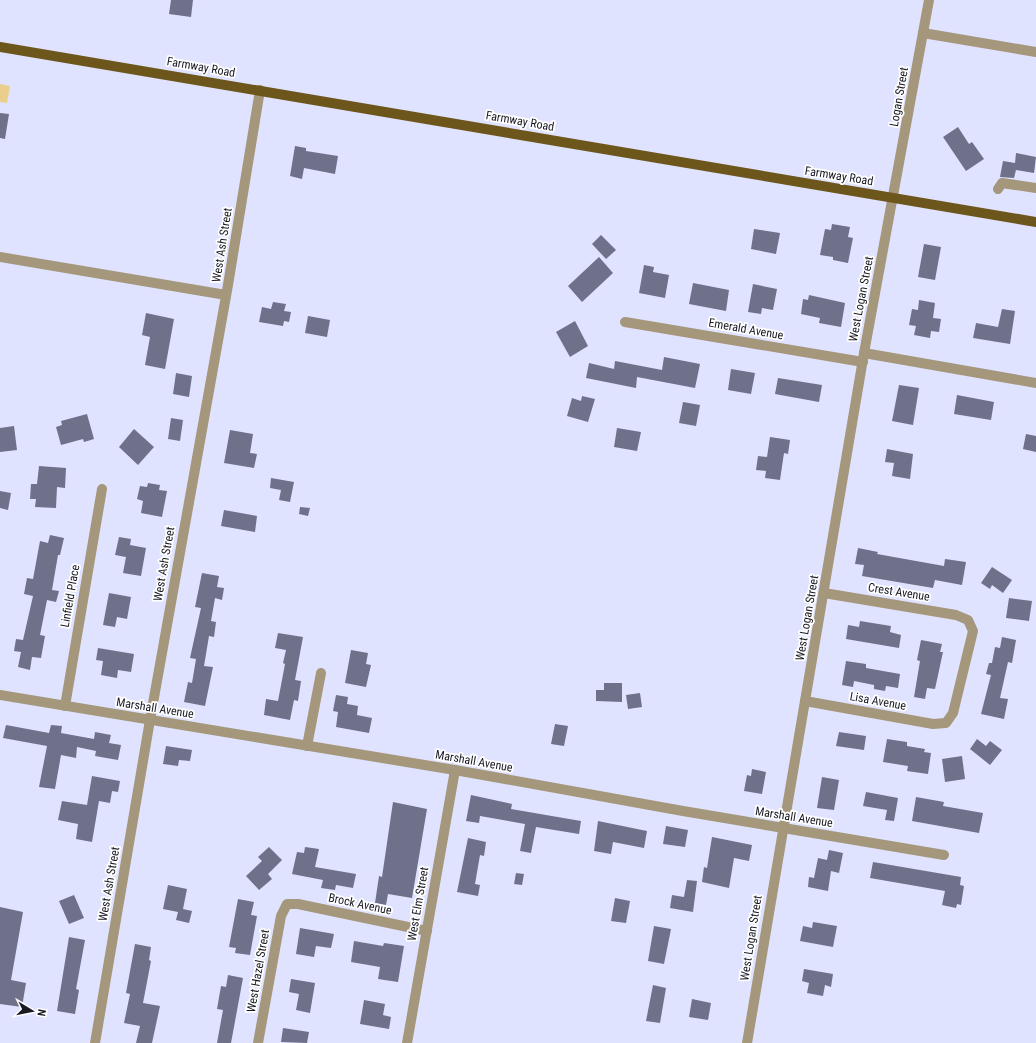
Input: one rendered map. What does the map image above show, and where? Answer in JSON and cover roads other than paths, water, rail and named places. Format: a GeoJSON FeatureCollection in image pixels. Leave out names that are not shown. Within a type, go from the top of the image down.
{"type":"FeatureCollection","features":[{"type":"Feature","properties":{"kind":"main road","name":"Farmway Road"},"geometry":{"type":"LineString","coordinates":[[0,47],[1036,222]]}},
{"type":"Feature","properties":{"kind":"street","name":"Logan Street"},"geometry":{"type":"LineString","coordinates":[[894,198],[929,0]]}},
{"type":"Feature","properties":{"kind":"street"},"geometry":{"type":"LineString","coordinates":[[923,33],[1036,52]]}},
{"type":"Feature","properties":{"kind":"street","name":"West Ash Street"},"geometry":{"type":"LineString","coordinates":[[95,1043],[150,720],[226,295],[260,90]]}},
{"type":"Feature","properties":{"kind":"street"},"geometry":{"type":"LineString","coordinates":[[998,189],[1002,183],[1036,188]]}},
{"type":"Feature","properties":{"kind":"street","name":"West Logan Street"},"geometry":{"type":"LineString","coordinates":[[747,1043],[864,357],[894,198]]}},
{"type":"Feature","properties":{"kind":"street"},"geometry":{"type":"LineString","coordinates":[[0,257],[226,295]]}},
{"type":"Feature","properties":{"kind":"street","name":"Emerald Avenue"},"geometry":{"type":"LineString","coordinates":[[625,322],[1036,383]]}},
{"type":"Feature","properties":{"kind":"street","name":"Linfield Place"},"geometry":{"type":"LineString","coordinates":[[65,706],[102,489]]}},
{"type":"Feature","properties":{"kind":"street","name":"Crest Avenue"},"geometry":{"type":"LineString","coordinates":[[824,593],[956,615],[968,620],[973,631],[953,713],[946,723]]}},
{"type":"Feature","properties":{"kind":"street"},"geometry":{"type":"LineString","coordinates":[[307,746],[321,673]]}},
{"type":"Feature","properties":{"kind":"street","name":"Marshall Avenue"},"geometry":{"type":"LineString","coordinates":[[0,695],[455,770],[783,828],[944,854]]}},
{"type":"Feature","properties":{"kind":"street","name":"Lisa Avenue"},"geometry":{"type":"LineString","coordinates":[[806,701],[934,724],[946,723]]}},
{"type":"Feature","properties":{"kind":"street","name":"West Elm Street"},"geometry":{"type":"LineString","coordinates":[[407,1043],[455,770]]}},
{"type":"Feature","properties":{"kind":"street","name":"Brock Avenue"},"geometry":{"type":"LineString","coordinates":[[287,904],[298,904],[427,931]]}},
{"type":"Feature","properties":{"kind":"street","name":"West Hazel Street"},"geometry":{"type":"LineString","coordinates":[[258,1043],[281,916],[287,904]]}}]}
